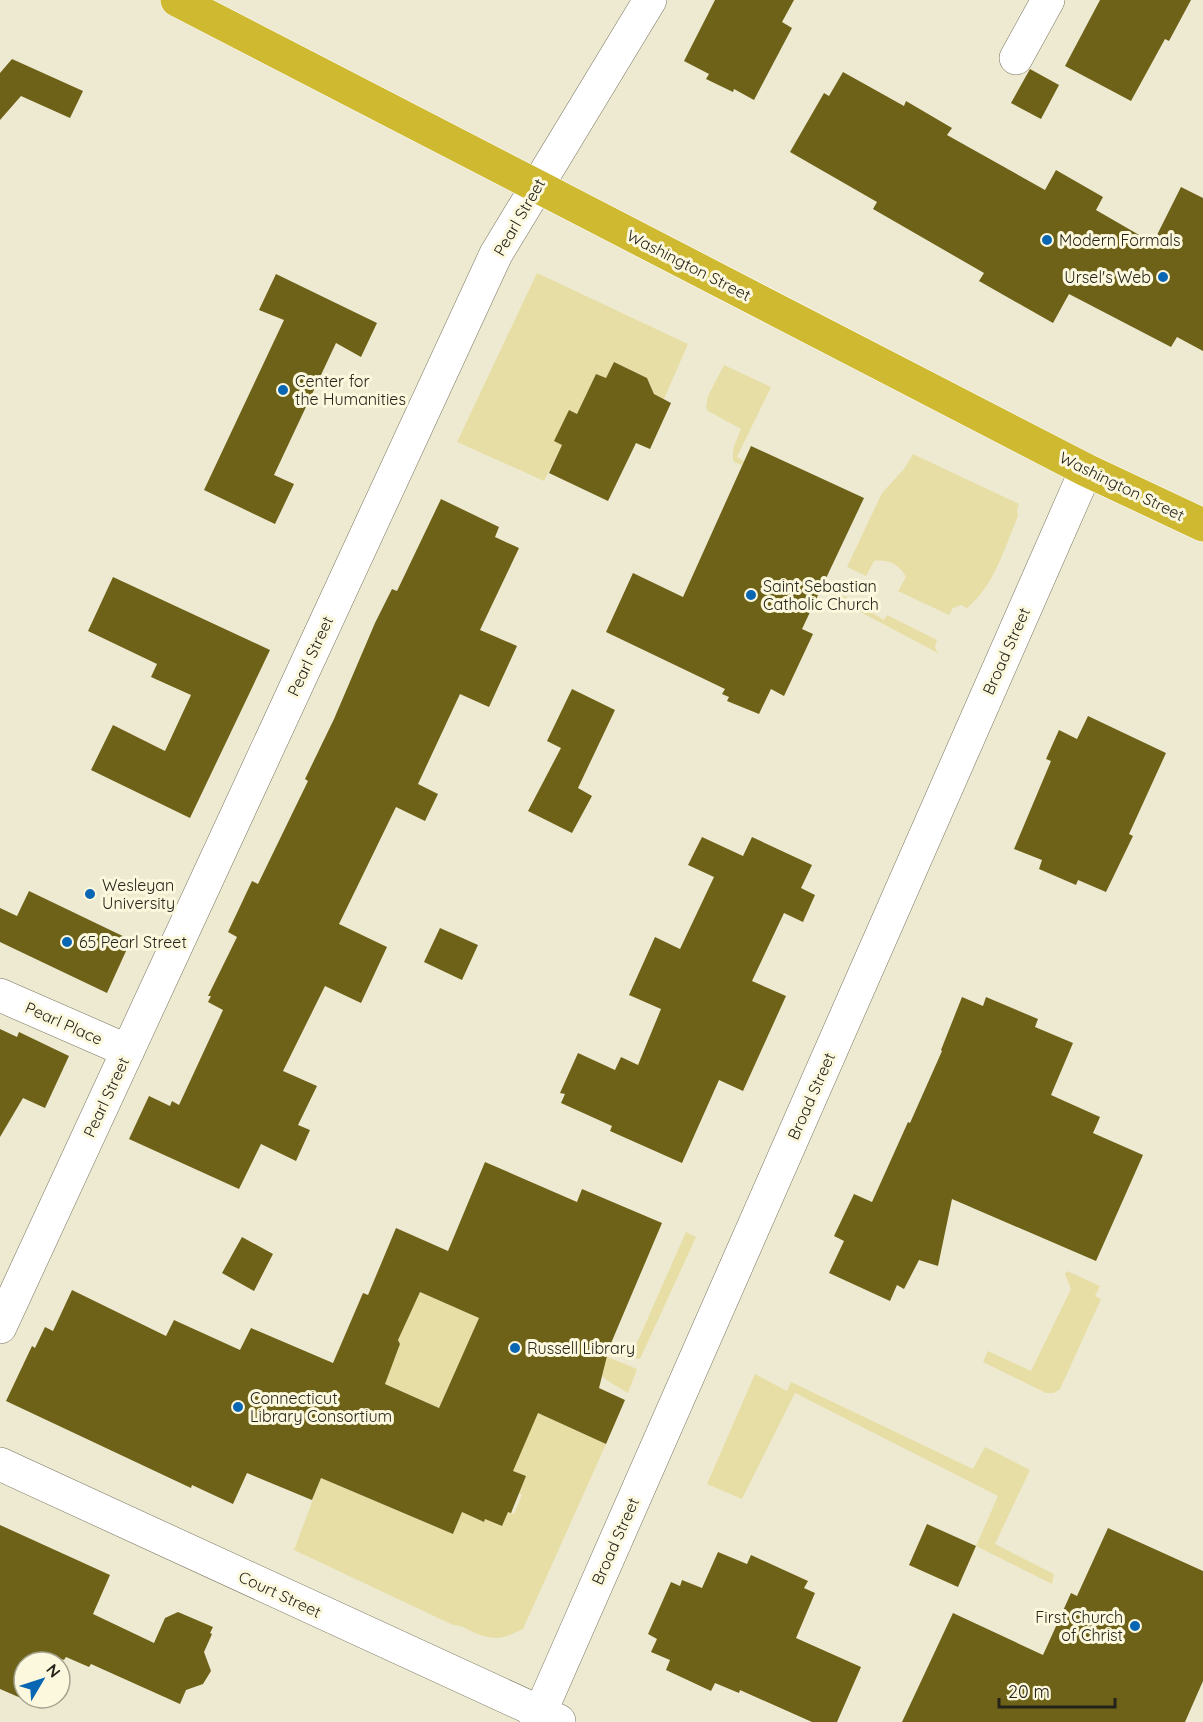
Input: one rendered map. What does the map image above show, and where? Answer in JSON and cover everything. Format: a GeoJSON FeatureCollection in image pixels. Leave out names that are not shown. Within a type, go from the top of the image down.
{"type":"FeatureCollection","features":[{"type":"Feature","properties":{"kind":"highway","name":"Washington Street"},"geometry":{"type":"LineString","coordinates":[[177,0],[1086,470],[1203,525]]}},
{"type":"Feature","properties":{"kind":"street","name":"Pearl Street"},"geometry":{"type":"LineString","coordinates":[[0,1327],[496,254],[650,0]]}},
{"type":"Feature","properties":{"kind":"street"},"geometry":{"type":"LineString","coordinates":[[1016,58],[1048,0]]}},
{"type":"Feature","properties":{"kind":"street","name":"Broad Street"},"geometry":{"type":"LineString","coordinates":[[545,1719],[1086,470]]}},
{"type":"Feature","properties":{"kind":"street","name":"Pearl Place"},"geometry":{"type":"LineString","coordinates":[[0,995],[128,1051]]}},
{"type":"Feature","properties":{"kind":"street","name":"Court Street"},"geometry":{"type":"LineString","coordinates":[[0,1464],[545,1719]]}},
{"type":"Feature","properties":{"kind":"shaded area"},"geometry":{"type":"Polygon","coordinates":[[[537,273],[688,344],[664,399],[655,395],[647,378],[614,362],[606,378],[596,374],[577,414],[569,410],[562,445],[544,481],[457,442],[537,273]]]}},
{"type":"Feature","properties":{"kind":"shaded area"},"geometry":{"type":"Polygon","coordinates":[[[724,365],[771,387],[737,457],[744,461],[742,465],[734,462],[733,454],[741,429],[708,411],[706,407],[708,396],[724,365]]]}},
{"type":"Feature","properties":{"kind":"shaded area"},"geometry":{"type":"Polygon","coordinates":[[[913,454],[1019,504],[1018,516],[985,589],[967,608],[961,605],[953,608],[949,615],[898,591],[906,577],[893,563],[874,561],[866,576],[847,567],[882,493],[904,469],[913,454]]]}},
{"type":"Feature","properties":{"kind":"shaded area"},"geometry":{"type":"Polygon","coordinates":[[[836,591],[884,620],[887,615],[937,640],[935,647],[938,653],[832,597],[836,591]]]}},
{"type":"Feature","properties":{"kind":"shaded area"},"geometry":{"type":"Polygon","coordinates":[[[686,1232],[696,1237],[640,1359],[632,1357],[632,1354],[686,1232]]]}},
{"type":"Feature","properties":{"kind":"shaded area"},"geometry":{"type":"Polygon","coordinates":[[[1067,1271],[1100,1286],[1095,1296],[1101,1299],[1060,1389],[1054,1393],[1046,1393],[983,1362],[988,1351],[1031,1371],[1071,1289],[1065,1274],[1067,1271]]]}},
{"type":"Feature","properties":{"kind":"shaded area"},"geometry":{"type":"Polygon","coordinates":[[[413,1289],[479,1318],[439,1408],[377,1380],[386,1360],[395,1358],[400,1344],[398,1340],[409,1315],[413,1289]]]}},
{"type":"Feature","properties":{"kind":"shaded area"},"geometry":{"type":"Polygon","coordinates":[[[593,1351],[637,1369],[628,1393],[603,1377],[596,1367],[593,1351]]]}},
{"type":"Feature","properties":{"kind":"shaded area"},"geometry":{"type":"Polygon","coordinates":[[[755,1374],[787,1391],[791,1382],[973,1469],[985,1447],[1030,1470],[995,1544],[1054,1574],[1052,1584],[976,1546],[998,1496],[795,1393],[742,1499],[707,1484],[755,1374]]]}},
{"type":"Feature","properties":{"kind":"shaded area"},"geometry":{"type":"Polygon","coordinates":[[[538,1413],[606,1444],[523,1629],[497,1638],[479,1634],[453,1625],[294,1550],[321,1478],[453,1534],[462,1512],[483,1522],[485,1519],[501,1526],[508,1512],[514,1514],[522,1495],[519,1493],[526,1476],[510,1470],[538,1413]]]}},
{"type":"Feature","properties":{"kind":"building"},"geometry":{"type":"Polygon","coordinates":[[[715,0],[794,0],[782,22],[792,28],[754,100],[734,89],[733,92],[706,79],[709,74],[684,61],[715,0]]]}},
{"type":"Feature","properties":{"kind":"building"},"geometry":{"type":"Polygon","coordinates":[[[1100,0],[1191,0],[1169,41],[1165,39],[1131,101],[1065,66],[1100,0]]]}},
{"type":"Feature","properties":{"kind":"building"},"geometry":{"type":"Polygon","coordinates":[[[12,59],[83,91],[70,118],[21,96],[0,120],[0,73],[12,59]]]}},
{"type":"Feature","properties":{"kind":"building"},"geometry":{"type":"Polygon","coordinates":[[[1030,69],[1059,85],[1041,119],[1011,103],[1030,69]]]}},
{"type":"Feature","properties":{"kind":"building"},"geometry":{"type":"Polygon","coordinates":[[[843,72],[904,106],[906,101],[952,128],[947,135],[1045,190],[1056,170],[1103,197],[1096,210],[1153,243],[1181,187],[1203,198],[1203,351],[1177,337],[1171,347],[1069,294],[1053,323],[979,281],[984,273],[873,209],[877,202],[790,152],[824,93],[829,96],[843,72]]]}},
{"type":"Feature","properties":{"kind":"building","name":"Center for the Humanities"},"geometry":{"type":"Polygon","coordinates":[[[276,274],[377,323],[361,357],[336,343],[274,475],[294,484],[275,524],[204,490],[284,320],[259,310],[276,274]]]}},
{"type":"Feature","properties":{"kind":"building"},"geometry":{"type":"Polygon","coordinates":[[[614,362],[647,378],[654,394],[671,403],[650,449],[636,443],[608,501],[549,473],[562,445],[554,441],[569,410],[577,414],[596,374],[606,378],[614,362]]]}},
{"type":"Feature","properties":{"kind":"building","name":"Saint Sebastian Catholic Church"},"geometry":{"type":"Polygon","coordinates":[[[751,446],[864,498],[802,629],[813,634],[784,696],[771,689],[759,714],[727,701],[729,697],[722,694],[725,689],[606,632],[633,573],[683,597],[751,446]]]}},
{"type":"Feature","properties":{"kind":"building"},"geometry":{"type":"Polygon","coordinates":[[[441,499],[499,527],[495,537],[519,548],[480,630],[517,646],[489,707],[460,694],[418,784],[438,794],[425,821],[396,807],[339,924],[387,947],[361,1003],[325,986],[283,1071],[317,1086],[298,1125],[310,1130],[296,1161],[261,1144],[239,1189],[129,1139],[149,1096],[170,1106],[172,1101],[179,1105],[223,1010],[208,1002],[211,996],[208,996],[237,937],[228,932],[252,881],[258,884],[308,781],[305,779],[334,719],[375,623],[392,589],[397,591],[441,499]]]}},
{"type":"Feature","properties":{"kind":"building"},"geometry":{"type":"Polygon","coordinates":[[[113,577],[270,650],[190,818],[91,770],[113,725],[165,751],[191,695],[151,677],[157,664],[88,631],[113,577]]]}},
{"type":"Feature","properties":{"kind":"building"},"geometry":{"type":"Polygon","coordinates":[[[572,689],[615,710],[578,788],[592,796],[572,833],[528,811],[561,748],[547,741],[572,689]]]}},
{"type":"Feature","properties":{"kind":"building"},"geometry":{"type":"Polygon","coordinates":[[[1088,716],[1166,753],[1129,834],[1133,836],[1106,892],[1078,880],[1076,885],[1039,869],[1042,860],[1014,849],[1051,761],[1046,759],[1059,730],[1077,739],[1088,716]]]}},
{"type":"Feature","properties":{"kind":"building"},"geometry":{"type":"Polygon","coordinates":[[[702,837],[743,856],[752,837],[812,865],[801,888],[815,895],[803,922],[784,913],[752,981],[786,996],[743,1091],[719,1080],[682,1163],[610,1131],[612,1126],[561,1103],[565,1094],[560,1093],[578,1053],[615,1070],[621,1057],[638,1065],[661,1009],[629,995],[655,937],[680,949],[714,877],[688,865],[702,837]]]}},
{"type":"Feature","properties":{"kind":"building","name":"65 Pearl Street"},"geometry":{"type":"Polygon","coordinates":[[[29,891],[131,940],[107,993],[0,942],[0,908],[17,916],[29,891]]]}},
{"type":"Feature","properties":{"kind":"building"},"geometry":{"type":"Polygon","coordinates":[[[440,928],[478,945],[462,980],[424,962],[440,928]]]}},
{"type":"Feature","properties":{"kind":"building"},"geometry":{"type":"Polygon","coordinates":[[[962,997],[983,1006],[986,997],[1038,1019],[1035,1027],[1073,1043],[1051,1095],[1100,1117],[1093,1133],[1143,1155],[1096,1261],[952,1199],[938,1266],[919,1260],[904,1289],[897,1285],[890,1301],[829,1273],[844,1241],[834,1236],[854,1194],[872,1202],[942,1051],[962,997]]]}},
{"type":"Feature","properties":{"kind":"building"},"geometry":{"type":"Polygon","coordinates":[[[0,1029],[17,1037],[19,1032],[69,1056],[45,1108],[23,1098],[0,1137],[0,1029]]]}},
{"type":"Feature","properties":{"kind":"building","name":"Russell Library"},"geometry":{"type":"Polygon","coordinates":[[[485,1162],[577,1202],[582,1189],[662,1223],[609,1348],[599,1388],[625,1400],[606,1444],[538,1413],[513,1471],[526,1476],[511,1513],[508,1512],[502,1526],[485,1519],[484,1522],[462,1512],[453,1534],[321,1478],[312,1500],[247,1473],[233,1504],[192,1485],[191,1488],[6,1401],[32,1346],[35,1348],[45,1327],[53,1331],[72,1290],[166,1336],[174,1320],[240,1350],[251,1328],[333,1363],[363,1293],[368,1295],[396,1228],[448,1251],[485,1162]],[[420,1292],[398,1340],[400,1344],[385,1384],[439,1408],[479,1318],[420,1292]]]}},
{"type":"Feature","properties":{"kind":"building"},"geometry":{"type":"Polygon","coordinates":[[[242,1237],[273,1254],[254,1291],[222,1273],[242,1237]]]}},
{"type":"Feature","properties":{"kind":"building"},"geometry":{"type":"Polygon","coordinates":[[[927,1524],[976,1546],[958,1587],[909,1565],[927,1524]]]}},
{"type":"Feature","properties":{"kind":"building"},"geometry":{"type":"Polygon","coordinates":[[[0,1525],[110,1575],[93,1614],[154,1643],[165,1618],[178,1612],[213,1627],[204,1652],[211,1671],[203,1684],[186,1690],[180,1704],[91,1664],[89,1667],[72,1660],[72,1650],[12,1650],[12,1694],[0,1689],[0,1525]]]}},
{"type":"Feature","properties":{"kind":"building","name":"First Church of Christ"},"geometry":{"type":"Polygon","coordinates":[[[1108,1528],[1203,1571],[1203,1681],[1185,1722],[902,1722],[953,1613],[1043,1655],[1071,1593],[1077,1596],[1108,1528]]]}},
{"type":"Feature","properties":{"kind":"building"},"geometry":{"type":"Polygon","coordinates":[[[718,1552],[747,1564],[751,1555],[808,1581],[804,1588],[815,1593],[796,1638],[861,1667],[837,1722],[812,1722],[740,1690],[739,1693],[715,1683],[711,1691],[666,1670],[670,1660],[651,1652],[657,1639],[648,1634],[671,1582],[680,1586],[682,1580],[702,1588],[718,1552]]]}},
{"type":"Feature","properties":{"kind":"place","name":"Modern Formals"},"geometry":{"type":"Point","coordinates":[1047,240]}},
{"type":"Feature","properties":{"kind":"place","name":"Ursel's Web"},"geometry":{"type":"Point","coordinates":[1163,277]}},
{"type":"Feature","properties":{"kind":"place","name":"Center for the Humanities"},"geometry":{"type":"Point","coordinates":[283,390]}},
{"type":"Feature","properties":{"kind":"place","name":"Saint Sebastian Catholic Church"},"geometry":{"type":"Point","coordinates":[751,595]}},
{"type":"Feature","properties":{"kind":"place","name":"Wesleyan University"},"geometry":{"type":"Point","coordinates":[90,894]}},
{"type":"Feature","properties":{"kind":"place","name":"65 Pearl Street"},"geometry":{"type":"Point","coordinates":[67,942]}},
{"type":"Feature","properties":{"kind":"place","name":"Russell Library"},"geometry":{"type":"Point","coordinates":[515,1348]}},
{"type":"Feature","properties":{"kind":"place","name":"Connecticut Library Consortium"},"geometry":{"type":"Point","coordinates":[238,1407]}},
{"type":"Feature","properties":{"kind":"place","name":"First Church of Christ"},"geometry":{"type":"Point","coordinates":[1135,1626]}}]}
